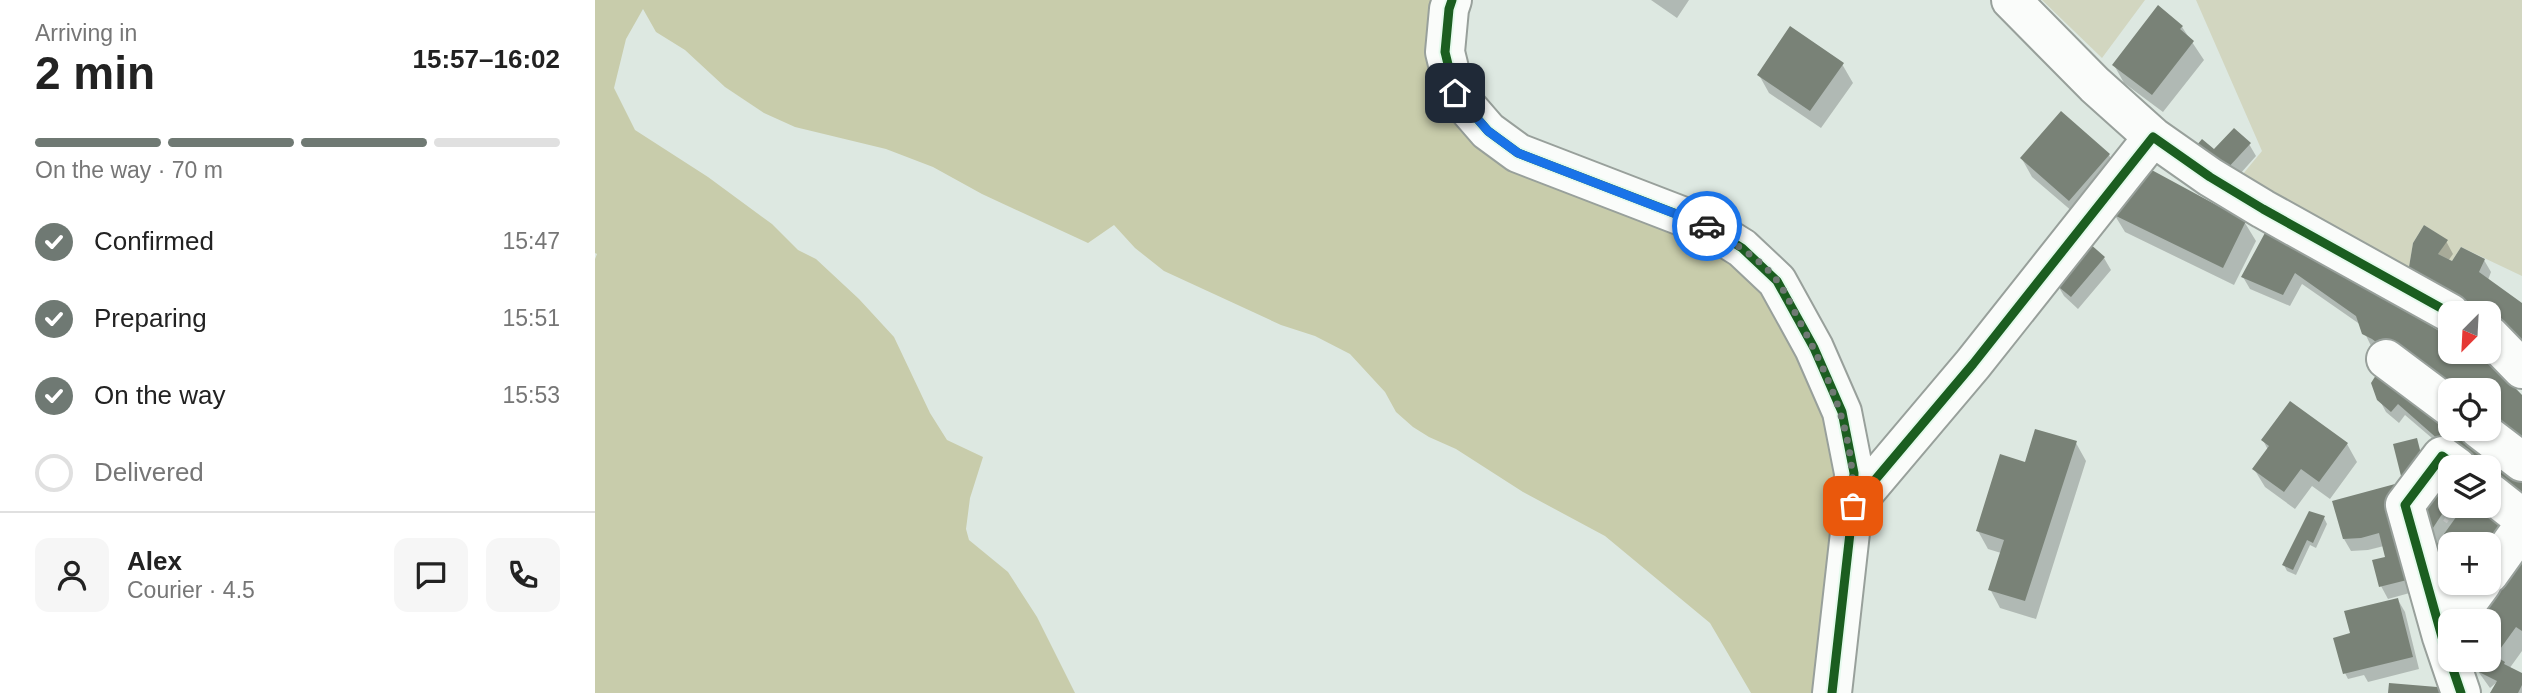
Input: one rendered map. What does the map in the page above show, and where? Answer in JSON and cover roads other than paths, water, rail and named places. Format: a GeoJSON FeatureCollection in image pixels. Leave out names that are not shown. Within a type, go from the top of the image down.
{"type":"FeatureCollection","features":[{"type":"Feature","properties":{"kind":"street"},"geometry":{"type":"LineString","coordinates":[[1452,0],[1445,52],[1455,93],[1488,131],[1518,153],[1705,225],[1742,248],[1777,281],[1814,348],[1842,412],[1854,473],[1853,506],[1832,693]]}},
{"type":"Feature","properties":{"kind":"street"},"geometry":{"type":"LineString","coordinates":[[2011,0],[2095,85],[2153,138],[2263,209],[2438,306]]}},
{"type":"Feature","properties":{"kind":"street"},"geometry":{"type":"LineString","coordinates":[[1853,506],[1973,364],[2153,138]]}},
{"type":"Feature","properties":{"kind":"street"},"geometry":{"type":"LineString","coordinates":[[2501,347],[2522,369]]}},
{"type":"Feature","properties":{"kind":"street"},"geometry":{"type":"LineString","coordinates":[[2386,359],[2438,398]]}},
{"type":"Feature","properties":{"kind":"street"},"geometry":{"type":"LineString","coordinates":[[2495,441],[2522,462]]}},
{"type":"Feature","properties":{"kind":"street"},"geometry":{"type":"LineString","coordinates":[[2438,473],[2405,505],[2442,609]]}},
{"type":"Feature","properties":{"kind":"street"},"geometry":{"type":"LineString","coordinates":[[2501,501],[2522,518]]}},
{"type":"Feature","properties":{"kind":"street"},"geometry":{"type":"LineString","coordinates":[[2501,557],[2522,528]]}},
{"type":"Feature","properties":{"kind":"street"},"geometry":{"type":"LineString","coordinates":[[2457,672],[2461,693]]}}]}
